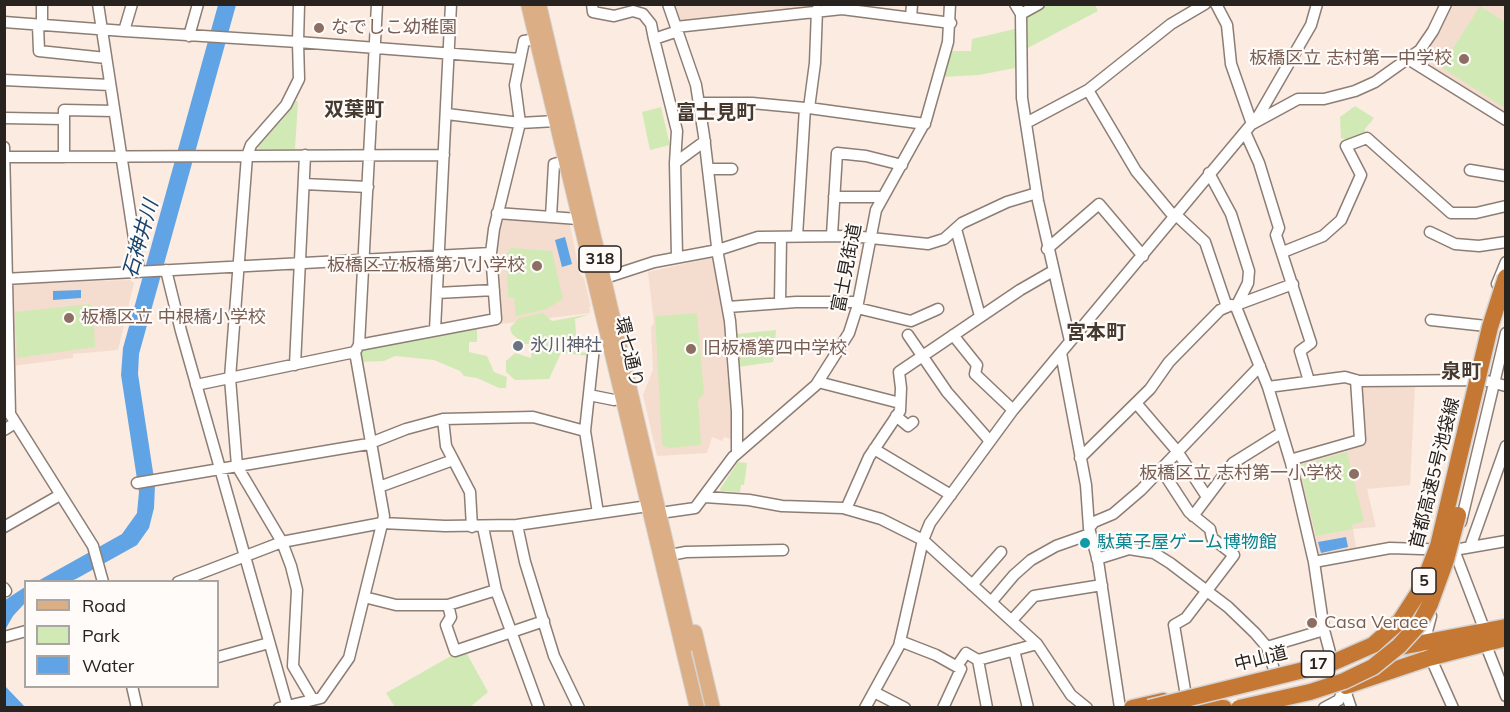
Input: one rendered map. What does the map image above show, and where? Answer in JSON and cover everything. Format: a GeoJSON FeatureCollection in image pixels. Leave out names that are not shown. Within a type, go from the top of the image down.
{"type":"FeatureCollection","features":[{"type":"Feature","properties":{"kind":"highway","name":"首都高速5号池袋線"},"geometry":{"type":"LineString","coordinates":[[1149,708],[1354,654],[1380,639],[1406,614],[1422,587],[1444,526],[1490,327],[1506,277]]}},
{"type":"Feature","properties":{"kind":"highway","name":"首都高速5号池袋線"},"geometry":{"type":"LineString","coordinates":[[1239,708],[1310,692],[1354,677],[1390,654],[1420,623],[1433,598],[1446,560],[1506,313]]}},
{"type":"Feature","properties":{"kind":"highway","name":"中山道"},"geometry":{"type":"LineString","coordinates":[[1132,708],[1332,661],[1427,651],[1485,637],[1506,627]]}},
{"type":"Feature","properties":{"kind":"highway","name":"中山道"},"geometry":{"type":"LineString","coordinates":[[1485,637],[1506,638]]}},
{"type":"Feature","properties":{"kind":"highway","name":"中山道"},"geometry":{"type":"LineString","coordinates":[[1259,708],[1344,687],[1427,651]]}},
{"type":"Feature","properties":{"kind":"highway","name":"17"},"geometry":{"type":"LineString","coordinates":[[1137,708],[1332,661]]}},
{"type":"Feature","properties":{"kind":"highway"},"geometry":{"type":"LineString","coordinates":[[1204,708],[1224,708]]}},
{"type":"Feature","properties":{"kind":"main road","name":"環七通り"},"geometry":{"type":"LineString","coordinates":[[528,4],[621,398],[670,555],[678,588],[696,685],[697,708]]}},
{"type":"Feature","properties":{"kind":"main road","name":"環七通り"},"geometry":{"type":"LineString","coordinates":[[539,4],[605,279],[654,509],[671,604],[705,708]]}},
{"type":"Feature","properties":{"kind":"main road"},"geometry":{"type":"LineString","coordinates":[[678,588],[693,626],[713,708]]}},
{"type":"Feature","properties":{"kind":"main road"},"geometry":{"type":"LineString","coordinates":[[671,604],[670,634],[688,708]]}},
{"type":"Feature","properties":{"kind":"street"},"geometry":{"type":"LineString","coordinates":[[42,4],[39,51],[106,58]]}},
{"type":"Feature","properties":{"kind":"street"},"geometry":{"type":"LineString","coordinates":[[98,4],[141,271]]}},
{"type":"Feature","properties":{"kind":"street"},"geometry":{"type":"LineString","coordinates":[[124,32],[132,4]]}},
{"type":"Feature","properties":{"kind":"street"},"geometry":{"type":"LineString","coordinates":[[189,36],[198,4]]}},
{"type":"Feature","properties":{"kind":"street"},"geometry":{"type":"LineString","coordinates":[[299,4],[299,79],[286,105],[251,145],[247,156],[230,378],[237,466],[282,542],[297,590],[293,666],[313,700]]}},
{"type":"Feature","properties":{"kind":"street"},"geometry":{"type":"LineString","coordinates":[[165,270],[285,707],[321,698],[349,658],[382,523],[379,487],[357,349],[368,187],[376,4]]}},
{"type":"Feature","properties":{"kind":"street"},"geometry":{"type":"LineString","coordinates":[[435,330],[451,4]]}},
{"type":"Feature","properties":{"kind":"street"},"geometry":{"type":"LineString","coordinates":[[592,4],[593,12],[614,16],[633,11],[643,14],[651,24],[677,131],[675,163],[677,255]]}},
{"type":"Feature","properties":{"kind":"street"},"geometry":{"type":"LineString","coordinates":[[668,4],[686,52],[699,103],[705,141],[735,371],[737,453]]}},
{"type":"Feature","properties":{"kind":"street"},"geometry":{"type":"LineString","coordinates":[[911,18],[912,4]]}},
{"type":"Feature","properties":{"kind":"street","name":"富士見街道"},"geometry":{"type":"LineString","coordinates":[[705,497],[737,453],[818,382],[849,333],[858,305],[876,210],[925,124],[945,58],[951,23],[950,4]]}},
{"type":"Feature","properties":{"kind":"street"},"geometry":{"type":"LineString","coordinates":[[1039,4],[1018,9],[1022,98],[1047,249],[1070,341]]}},
{"type":"Feature","properties":{"kind":"street"},"geometry":{"type":"LineString","coordinates":[[1026,123],[1088,90],[1171,24],[1205,4]]}},
{"type":"Feature","properties":{"kind":"street"},"geometry":{"type":"LineString","coordinates":[[1216,4],[1227,25],[1231,64],[1279,228],[1276,235],[1311,343],[1300,351],[1309,381]]}},
{"type":"Feature","properties":{"kind":"street"},"geometry":{"type":"LineString","coordinates":[[864,708],[892,661],[900,641],[923,540],[930,523],[1012,411],[1249,128],[1302,42],[1317,4]]}},
{"type":"Feature","properties":{"kind":"street"},"geometry":{"type":"LineString","coordinates":[[1249,128],[1298,99],[1324,99],[1365,87],[1408,59],[1426,42],[1446,4]]}},
{"type":"Feature","properties":{"kind":"street"},"geometry":{"type":"LineString","coordinates":[[654,39],[677,29],[817,10],[842,9],[951,23]]}},
{"type":"Feature","properties":{"kind":"street"},"geometry":{"type":"LineString","coordinates":[[797,236],[807,108],[815,63],[817,10]]}},
{"type":"Feature","properties":{"kind":"street"},"geometry":{"type":"LineString","coordinates":[[4,22],[520,58]]}},
{"type":"Feature","properties":{"kind":"street"},"geometry":{"type":"LineString","coordinates":[[196,385],[295,365],[435,330],[496,319],[491,253],[497,213],[520,123],[515,85],[524,41],[536,39]]}},
{"type":"Feature","properties":{"kind":"street"},"geometry":{"type":"LineString","coordinates":[[1408,59],[1506,120]]}},
{"type":"Feature","properties":{"kind":"street"},"geometry":{"type":"LineString","coordinates":[[4,80],[110,85]]}},
{"type":"Feature","properties":{"kind":"street"},"geometry":{"type":"LineString","coordinates":[[1088,90],[1136,171],[1171,213],[1175,214],[1205,242],[1260,366],[1290,460],[1314,562],[1324,630],[1332,661],[1395,618],[1412,594],[1431,550],[1486,326],[1506,262]]}},
{"type":"Feature","properties":{"kind":"street"},"geometry":{"type":"LineString","coordinates":[[699,103],[752,103],[807,108],[925,124]]}},
{"type":"Feature","properties":{"kind":"street"},"geometry":{"type":"LineString","coordinates":[[64,157],[64,110],[114,111]]}},
{"type":"Feature","properties":{"kind":"street"},"geometry":{"type":"LineString","coordinates":[[447,114],[520,123],[556,121]]}},
{"type":"Feature","properties":{"kind":"street"},"geometry":{"type":"LineString","coordinates":[[4,118],[64,119]]}},
{"type":"Feature","properties":{"kind":"street"},"geometry":{"type":"LineString","coordinates":[[1283,252],[1323,236],[1341,220],[1361,175],[1346,146],[1367,138],[1451,213],[1476,213],[1506,206]]}},
{"type":"Feature","properties":{"kind":"street"},"geometry":{"type":"LineString","coordinates":[[675,163],[705,141]]}},
{"type":"Feature","properties":{"kind":"street"},"geometry":{"type":"LineString","coordinates":[[4,147],[10,414],[94,550],[102,580]]}},
{"type":"Feature","properties":{"kind":"street"},"geometry":{"type":"LineString","coordinates":[[832,236],[837,153],[866,156],[902,165]]}},
{"type":"Feature","properties":{"kind":"street"},"geometry":{"type":"LineString","coordinates":[[295,365],[305,155]]}},
{"type":"Feature","properties":{"kind":"street"},"geometry":{"type":"LineString","coordinates":[[5,157],[444,155]]}},
{"type":"Feature","properties":{"kind":"street"},"geometry":{"type":"LineString","coordinates":[[551,217],[554,164],[565,161]]}},
{"type":"Feature","properties":{"kind":"street"},"geometry":{"type":"LineString","coordinates":[[708,169],[732,169]]}},
{"type":"Feature","properties":{"kind":"street"},"geometry":{"type":"LineString","coordinates":[[1470,170],[1505,176]]}},
{"type":"Feature","properties":{"kind":"street"},"geometry":{"type":"LineString","coordinates":[[1209,173],[1231,214],[1249,271],[1248,283],[1234,306]]}},
{"type":"Feature","properties":{"kind":"street"},"geometry":{"type":"LineString","coordinates":[[304,184],[368,187]]}},
{"type":"Feature","properties":{"kind":"street"},"geometry":{"type":"LineString","coordinates":[[605,279],[677,255],[718,250],[758,237],[832,236],[928,244],[944,239],[956,229],[1007,202],[1037,193]]}},
{"type":"Feature","properties":{"kind":"street"},"geometry":{"type":"LineString","coordinates":[[834,198],[883,197]]}},
{"type":"Feature","properties":{"kind":"street"},"geometry":{"type":"LineString","coordinates":[[1047,249],[1099,204],[1143,256]]}},
{"type":"Feature","properties":{"kind":"street"},"geometry":{"type":"LineString","coordinates":[[497,213],[578,219]]}},
{"type":"Feature","properties":{"kind":"street"},"geometry":{"type":"LineString","coordinates":[[956,229],[980,316]]}},
{"type":"Feature","properties":{"kind":"street"},"geometry":{"type":"LineString","coordinates":[[1430,232],[1455,244],[1479,246],[1506,242]]}},
{"type":"Feature","properties":{"kind":"street"},"geometry":{"type":"LineString","coordinates":[[780,303],[781,237]]}},
{"type":"Feature","properties":{"kind":"street"},"geometry":{"type":"LineString","coordinates":[[6,279],[491,253]]}},
{"type":"Feature","properties":{"kind":"street"},"geometry":{"type":"LineString","coordinates":[[846,509],[874,449],[896,416],[900,403],[899,372],[980,316],[1053,271]]}},
{"type":"Feature","properties":{"kind":"street"},"geometry":{"type":"LineString","coordinates":[[1080,458],[1136,403],[1180,351],[1220,310],[1293,284]]}},
{"type":"Feature","properties":{"kind":"street"},"geometry":{"type":"LineString","coordinates":[[437,293],[494,290]]}},
{"type":"Feature","properties":{"kind":"street"},"geometry":{"type":"LineString","coordinates":[[728,308],[780,303],[858,305],[912,321],[939,309]]}},
{"type":"Feature","properties":{"kind":"street"},"geometry":{"type":"LineString","coordinates":[[1431,320],[1486,326]]}},
{"type":"Feature","properties":{"kind":"street"},"geometry":{"type":"LineString","coordinates":[[1454,708],[1427,651],[1426,628],[1445,583],[1454,550],[1506,333]]}},
{"type":"Feature","properties":{"kind":"street"},"geometry":{"type":"LineString","coordinates":[[908,335],[947,392],[989,440]]}},
{"type":"Feature","properties":{"kind":"street"},"geometry":{"type":"LineString","coordinates":[[952,335],[976,365],[975,374],[1012,411]]}},
{"type":"Feature","properties":{"kind":"street"},"geometry":{"type":"LineString","coordinates":[[598,513],[585,431],[594,347],[609,345]]}},
{"type":"Feature","properties":{"kind":"street"},"geometry":{"type":"LineString","coordinates":[[1061,353],[1088,500],[1089,531],[1102,585],[1120,708]]}},
{"type":"Feature","properties":{"kind":"street"},"geometry":{"type":"LineString","coordinates":[[992,601],[1014,575],[1031,560],[1089,531],[1094,522],[1123,507],[1260,366]]}},
{"type":"Feature","properties":{"kind":"street"},"geometry":{"type":"LineString","coordinates":[[1268,387],[1345,377],[1356,380],[1473,380],[1506,386]]}},
{"type":"Feature","properties":{"kind":"street"},"geometry":{"type":"LineString","coordinates":[[1290,460],[1360,440],[1356,380]]}},
{"type":"Feature","properties":{"kind":"street"},"geometry":{"type":"LineString","coordinates":[[818,382],[900,403]]}},
{"type":"Feature","properties":{"kind":"street"},"geometry":{"type":"LineString","coordinates":[[589,395],[614,400],[621,398]]}},
{"type":"Feature","properties":{"kind":"street"},"geometry":{"type":"LineString","coordinates":[[1136,403],[1177,451],[1207,497]]}},
{"type":"Feature","properties":{"kind":"street"},"geometry":{"type":"LineString","coordinates":[[896,416],[908,426],[913,422]]}},
{"type":"Feature","properties":{"kind":"street"},"geometry":{"type":"LineString","coordinates":[[137,483],[371,443],[406,429],[443,420],[533,417],[585,431]]}},
{"type":"Feature","properties":{"kind":"street"},"geometry":{"type":"LineString","coordinates":[[443,420],[446,446],[470,492],[496,590],[539,708]]}},
{"type":"Feature","properties":{"kind":"street"},"geometry":{"type":"LineString","coordinates":[[4,430],[15,423]]}},
{"type":"Feature","properties":{"kind":"street"},"geometry":{"type":"LineString","coordinates":[[1193,516],[1233,463],[1281,433]]}},
{"type":"Feature","properties":{"kind":"street"},"geometry":{"type":"LineString","coordinates":[[1470,547],[1506,446]]}},
{"type":"Feature","properties":{"kind":"street"},"geometry":{"type":"LineString","coordinates":[[874,449],[951,495]]}},
{"type":"Feature","properties":{"kind":"street"},"geometry":{"type":"LineString","coordinates":[[379,487],[453,460]]}},
{"type":"Feature","properties":{"kind":"street"},"geometry":{"type":"LineString","coordinates":[[1161,469],[1193,516],[1209,529],[1212,538],[1234,555],[1186,618],[1174,625],[1186,696]]}},
{"type":"Feature","properties":{"kind":"street"},"geometry":{"type":"LineString","coordinates":[[4,527],[60,495]]}},
{"type":"Feature","properties":{"kind":"street"},"geometry":{"type":"LineString","coordinates":[[183,580],[282,542],[382,523],[478,527],[517,525],[598,513],[695,508],[705,497],[749,500],[782,506],[846,509],[881,519],[923,540],[1037,644],[1071,695],[1087,708]]}},
{"type":"Feature","properties":{"kind":"street"},"geometry":{"type":"LineString","coordinates":[[517,525],[525,562],[554,656],[579,708]]}},
{"type":"Feature","properties":{"kind":"street"},"geometry":{"type":"LineString","coordinates":[[1314,562],[1390,548],[1454,550],[1506,542]]}},
{"type":"Feature","properties":{"kind":"street"},"geometry":{"type":"LineString","coordinates":[[1097,559],[1129,549],[1145,550],[1170,563],[1227,606],[1267,647],[1276,676]]}},
{"type":"Feature","properties":{"kind":"street"},"geometry":{"type":"LineString","coordinates":[[670,555],[687,552],[783,550]]}},
{"type":"Feature","properties":{"kind":"street"},"geometry":{"type":"LineString","coordinates":[[1454,550],[1506,696]]}},
{"type":"Feature","properties":{"kind":"street"},"geometry":{"type":"LineString","coordinates":[[972,585],[1002,552]]}},
{"type":"Feature","properties":{"kind":"street"},"geometry":{"type":"LineString","coordinates":[[1012,620],[1034,596],[1102,585]]}},
{"type":"Feature","properties":{"kind":"street"},"geometry":{"type":"LineString","coordinates":[[364,597],[396,604],[448,605],[496,590]]}},
{"type":"Feature","properties":{"kind":"street"},"geometry":{"type":"LineString","coordinates":[[448,605],[451,617],[446,625],[455,651],[544,621]]}},
{"type":"Feature","properties":{"kind":"street"},"geometry":{"type":"LineString","coordinates":[[1267,647],[1324,630]]}},
{"type":"Feature","properties":{"kind":"street"},"geometry":{"type":"LineString","coordinates":[[5,637],[24,632]]}},
{"type":"Feature","properties":{"kind":"street"},"geometry":{"type":"LineString","coordinates":[[900,641],[962,669],[943,708]]}},
{"type":"Feature","properties":{"kind":"street"},"geometry":{"type":"LineString","coordinates":[[219,657],[269,643]]}},
{"type":"Feature","properties":{"kind":"street"},"geometry":{"type":"LineString","coordinates":[[957,666],[966,653],[978,660],[1037,644]]}},
{"type":"Feature","properties":{"kind":"street"},"geometry":{"type":"LineString","coordinates":[[1014,650],[1028,708]]}},
{"type":"Feature","properties":{"kind":"street"},"geometry":{"type":"LineString","coordinates":[[978,660],[987,708]]}},
{"type":"Feature","properties":{"kind":"street"},"geometry":{"type":"LineString","coordinates":[[1324,708],[1339,700],[1344,687]]}},
{"type":"Feature","properties":{"kind":"street"},"geometry":{"type":"LineString","coordinates":[[1344,687],[1351,708]]}},
{"type":"Feature","properties":{"kind":"street"},"geometry":{"type":"LineString","coordinates":[[132,688],[137,708]]}},
{"type":"Feature","properties":{"kind":"street"},"geometry":{"type":"LineString","coordinates":[[874,692],[905,708]]}},
{"type":"Feature","properties":{"kind":"shaded area"},"geometry":{"type":"Polygon","coordinates":[[[673,4],[828,5],[678,22],[673,4]]]}},
{"type":"Feature","properties":{"kind":"shaded area","name":"板橋区立 志村第一中学校"},"geometry":{"type":"Polygon","coordinates":[[[1449,5],[1505,5],[1505,115],[1424,63],[1423,54],[1449,5]]]}},
{"type":"Feature","properties":{"kind":"shaded area","name":"板橋区立板橋第八小学校"},"geometry":{"type":"Polygon","coordinates":[[[505,216],[563,221],[570,225],[580,274],[584,278],[591,307],[589,307],[590,313],[501,324],[495,258],[499,219],[505,216]]]}},
{"type":"Feature","properties":{"kind":"shaded area","name":"旧板橋第四中学校"},"geometry":{"type":"Polygon","coordinates":[[[714,257],[725,308],[734,440],[724,437],[722,441],[712,437],[707,453],[657,456],[643,395],[653,370],[651,327],[654,323],[648,272],[714,257]]]}},
{"type":"Feature","properties":{"kind":"shaded area","name":"板橋区立 中根橋小学校"},"geometry":{"type":"Polygon","coordinates":[[[130,280],[134,283],[118,350],[73,354],[73,358],[13,366],[11,287],[14,284],[130,280]]]}},
{"type":"Feature","properties":{"kind":"shaded area","name":"板橋区立 志村第一小学校"},"geometry":{"type":"Polygon","coordinates":[[[1358,384],[1415,385],[1410,485],[1367,489],[1376,527],[1353,529],[1357,554],[1318,559],[1294,464],[1362,441],[1358,384]]]}},
{"type":"Feature","properties":{"kind":"green space"},"geometry":{"type":"Polygon","coordinates":[[[1039,4],[1095,5],[1098,11],[1022,51],[1021,14],[1039,4]]]}},
{"type":"Feature","properties":{"kind":"green space","name":"板橋区立 志村第一中学校"},"geometry":{"type":"Polygon","coordinates":[[[1480,6],[1505,22],[1505,108],[1441,67],[1480,6]]]}},
{"type":"Feature","properties":{"kind":"green space"},"geometry":{"type":"Polygon","coordinates":[[[1019,28],[1020,67],[979,75],[942,77],[949,51],[971,51],[972,39],[1019,28]]]}},
{"type":"Feature","properties":{"kind":"green space"},"geometry":{"type":"Polygon","coordinates":[[[295,100],[298,102],[295,149],[259,149],[258,147],[286,115],[295,100]]]}},
{"type":"Feature","properties":{"kind":"green space"},"geometry":{"type":"Polygon","coordinates":[[[1355,106],[1374,118],[1365,129],[1365,136],[1350,141],[1341,138],[1340,117],[1355,106]]]}},
{"type":"Feature","properties":{"kind":"green space"},"geometry":{"type":"Polygon","coordinates":[[[661,107],[670,145],[650,150],[642,112],[661,107]]]}},
{"type":"Feature","properties":{"kind":"green space"},"geometry":{"type":"Polygon","coordinates":[[[511,248],[552,251],[563,299],[547,309],[516,316],[514,298],[508,297],[506,255],[511,248]]]}},
{"type":"Feature","properties":{"kind":"green space"},"geometry":{"type":"Polygon","coordinates":[[[89,304],[93,307],[95,347],[17,358],[15,312],[89,304]]]}},
{"type":"Feature","properties":{"kind":"green space"},"geometry":{"type":"Polygon","coordinates":[[[543,313],[552,321],[590,314],[575,319],[576,335],[573,351],[590,353],[590,356],[561,353],[549,379],[515,380],[506,372],[506,361],[515,353],[531,358],[532,344],[524,344],[512,334],[510,328],[519,318],[543,313]]]}},
{"type":"Feature","properties":{"kind":"green space"},"geometry":{"type":"Polygon","coordinates":[[[697,313],[704,394],[698,400],[701,445],[668,448],[662,445],[655,316],[697,313]]]}},
{"type":"Feature","properties":{"kind":"green space"},"geometry":{"type":"Polygon","coordinates":[[[477,324],[477,342],[469,342],[469,352],[487,356],[494,372],[507,377],[506,388],[499,388],[477,378],[464,376],[460,371],[434,360],[395,356],[384,361],[359,362],[361,348],[477,324]]]}},
{"type":"Feature","properties":{"kind":"green space"},"geometry":{"type":"Polygon","coordinates":[[[776,330],[773,362],[738,367],[736,334],[776,330]]]}},
{"type":"Feature","properties":{"kind":"green space"},"geometry":{"type":"Polygon","coordinates":[[[1347,452],[1364,521],[1352,525],[1353,529],[1316,536],[1300,469],[1303,464],[1347,452]]]}},
{"type":"Feature","properties":{"kind":"green space"},"geometry":{"type":"Polygon","coordinates":[[[738,462],[747,463],[744,485],[741,485],[740,492],[721,491],[720,489],[738,462]]]}},
{"type":"Feature","properties":{"kind":"green space"},"geometry":{"type":"Polygon","coordinates":[[[466,652],[488,692],[469,708],[395,707],[386,693],[456,653],[466,652]]]}},
{"type":"Feature","properties":{"kind":"water"},"geometry":{"type":"Polygon","coordinates":[[[218,5],[236,5],[139,354],[138,374],[155,485],[154,508],[149,528],[137,545],[76,579],[40,580],[122,534],[137,513],[139,492],[121,375],[123,348],[218,5]]]}},
{"type":"Feature","properties":{"kind":"water"},"geometry":{"type":"Polygon","coordinates":[[[565,237],[572,264],[562,267],[555,240],[565,237]]]}},
{"type":"Feature","properties":{"kind":"water"},"geometry":{"type":"Polygon","coordinates":[[[81,290],[81,298],[53,300],[53,291],[81,290]]]}},
{"type":"Feature","properties":{"kind":"water"},"geometry":{"type":"Polygon","coordinates":[[[1346,537],[1348,547],[1321,553],[1318,542],[1346,537]]]}},
{"type":"Feature","properties":{"kind":"water"},"geometry":{"type":"Polygon","coordinates":[[[24,588],[24,604],[13,616],[5,630],[5,600],[24,588]]]}},
{"type":"Feature","properties":{"kind":"water"},"geometry":{"type":"Polygon","coordinates":[[[5,683],[6,687],[25,707],[5,707],[5,683]]]}},
{"type":"Feature","properties":{"kind":"place","name":"なでしこ幼稚園"},"geometry":{"type":"Point","coordinates":[319,28]}},
{"type":"Feature","properties":{"kind":"place","name":"板橋区立 志村第一中学校"},"geometry":{"type":"Point","coordinates":[1464,59]}},
{"type":"Feature","properties":{"kind":"place","name":"板橋区立板橋第八小学校"},"geometry":{"type":"Point","coordinates":[537,266]}},
{"type":"Feature","properties":{"kind":"place","name":"板橋区立 中根橋小学校"},"geometry":{"type":"Point","coordinates":[69,318]}},
{"type":"Feature","properties":{"kind":"place","name":"氷川神社"},"geometry":{"type":"Point","coordinates":[518,346]}},
{"type":"Feature","properties":{"kind":"place","name":"旧板橋第四中学校"},"geometry":{"type":"Point","coordinates":[691,349]}},
{"type":"Feature","properties":{"kind":"place","name":"板橋区立 志村第一小学校"},"geometry":{"type":"Point","coordinates":[1354,474]}},
{"type":"Feature","properties":{"kind":"place","name":"駄菓子屋ゲーム博物館"},"geometry":{"type":"Point","coordinates":[1085,543]}},
{"type":"Feature","properties":{"kind":"place","name":"Casa Verace"},"geometry":{"type":"Point","coordinates":[1312,623]}},
{"type":"Feature","properties":{"kind":"district","name":"双葉町"},"geometry":{"type":"Point","coordinates":[354,110]}},
{"type":"Feature","properties":{"kind":"district","name":"富士見町"},"geometry":{"type":"Point","coordinates":[716,113]}},
{"type":"Feature","properties":{"kind":"district","name":"宮本町"},"geometry":{"type":"Point","coordinates":[1096,333]}},
{"type":"Feature","properties":{"kind":"district","name":"泉町"},"geometry":{"type":"Point","coordinates":[1461,372]}},
{"type":"Feature","properties":{"kind":"water label","name":"石神井川"},"geometry":{"type":"Point","coordinates":[141,239]}}]}
